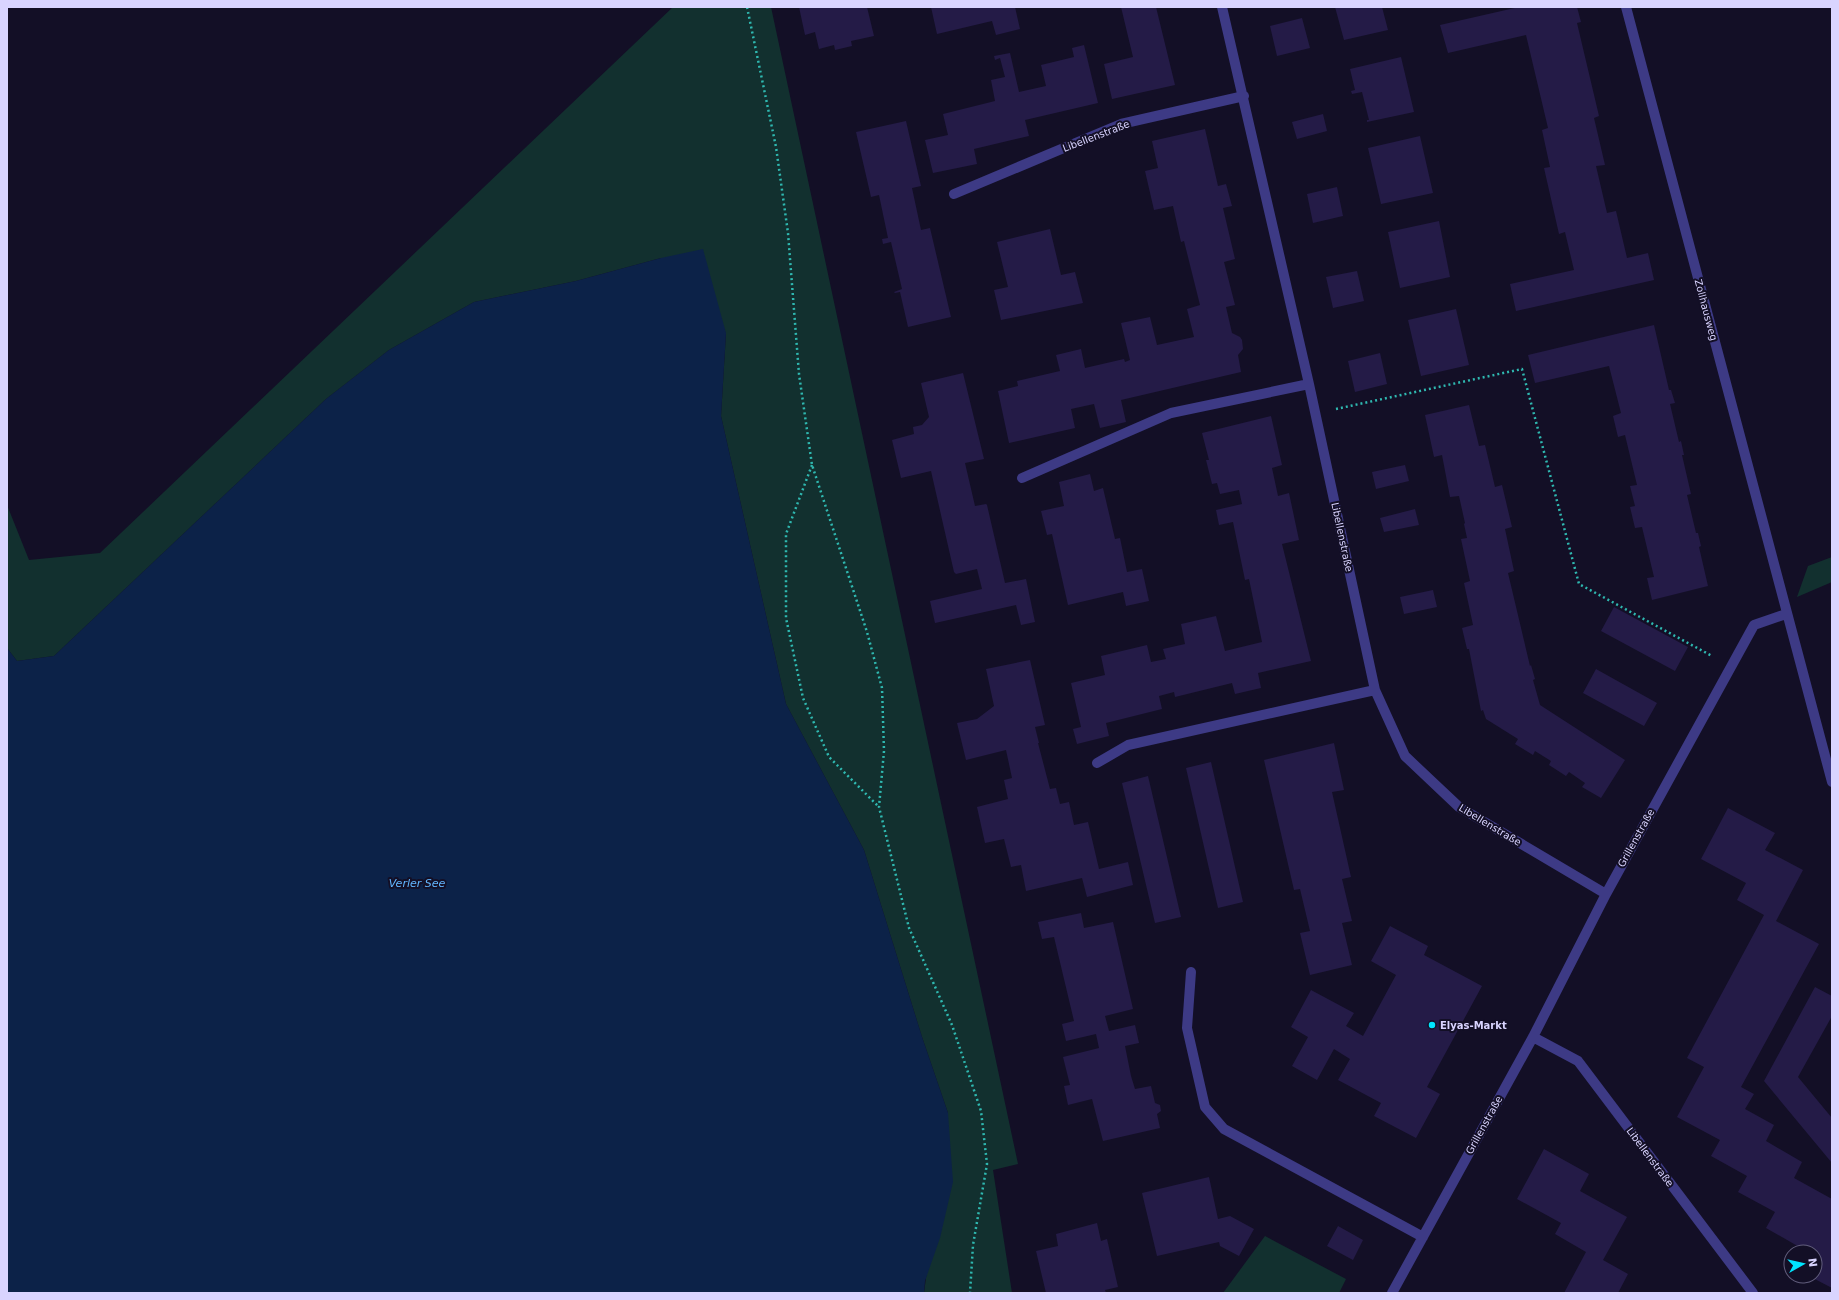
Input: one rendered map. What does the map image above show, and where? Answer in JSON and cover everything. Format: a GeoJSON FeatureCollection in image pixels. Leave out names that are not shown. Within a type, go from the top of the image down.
{"type":"FeatureCollection","features":[{"type":"Feature","properties":{"kind":"street","name":"Libellenstraße"},"geometry":{"type":"LineString","coordinates":[[1222,7],[1244,96],[1316,413],[1375,690],[1405,756],[1459,807],[1606,894]]}},
{"type":"Feature","properties":{"kind":"street","name":"Zollhausweg"},"geometry":{"type":"LineString","coordinates":[[1626,7],[1786,614]]}},
{"type":"Feature","properties":{"kind":"street","name":"Libellenstraße"},"geometry":{"type":"LineString","coordinates":[[954,194],[1121,124],[1244,96]]}},
{"type":"Feature","properties":{"kind":"street"},"geometry":{"type":"LineString","coordinates":[[1022,478],[1171,413],[1309,384]]}},
{"type":"Feature","properties":{"kind":"street","name":"Grillenstraße"},"geometry":{"type":"LineString","coordinates":[[1392,1293],[1532,1037],[1606,894],[1754,625],[1786,614]]}},
{"type":"Feature","properties":{"kind":"street"},"geometry":{"type":"LineString","coordinates":[[1786,614],[1832,782]]}},
{"type":"Feature","properties":{"kind":"street"},"geometry":{"type":"LineString","coordinates":[[1097,764],[1128,744],[1375,690]]}},
{"type":"Feature","properties":{"kind":"street"},"geometry":{"type":"LineString","coordinates":[[1191,972],[1187,1028],[1205,1107],[1224,1129],[1423,1237]]}},
{"type":"Feature","properties":{"kind":"street","name":"Libellenstraße"},"geometry":{"type":"LineString","coordinates":[[1532,1037],[1578,1061],[1753,1293]]}},
{"type":"Feature","properties":{"kind":"path"},"geometry":{"type":"LineString","coordinates":[[747,7],[776,147],[788,233],[799,374],[812,464],[867,632],[882,688],[884,751],[879,806],[908,928],[952,1025],[981,1111],[987,1164],[973,1245],[970,1293]]}},
{"type":"Feature","properties":{"kind":"path"},"geometry":{"type":"LineString","coordinates":[[1316,413],[1522,370],[1579,584],[1731,666]]}},
{"type":"Feature","properties":{"kind":"path"},"geometry":{"type":"LineString","coordinates":[[812,464],[786,534],[786,618],[804,698],[829,757],[879,806]]}},
{"type":"Feature","properties":{"kind":"green space"},"geometry":{"type":"Polygon","coordinates":[[[673,7],[771,7],[1018,1164],[993,1170],[1012,1293],[924,1293],[948,1113],[922,1037],[864,850],[786,704],[721,416],[726,333],[661,258],[576,281],[474,302],[389,350],[326,399],[54,656],[17,661],[7,648],[7,505],[29,560],[100,553],[673,7]]]}},
{"type":"Feature","properties":{"kind":"green space"},"geometry":{"type":"Polygon","coordinates":[[[1832,557],[1832,582],[1797,597],[1808,566],[1832,557]]]}},
{"type":"Feature","properties":{"kind":"green space"},"geometry":{"type":"Polygon","coordinates":[[[1265,1236],[1346,1279],[1339,1293],[1223,1293],[1265,1236]]]}},
{"type":"Feature","properties":{"kind":"water","name":"Verler See"},"geometry":{"type":"Polygon","coordinates":[[[703,249],[726,333],[721,416],[786,704],[864,850],[922,1037],[948,1113],[953,1182],[940,1238],[925,1281],[924,1293],[7,1293],[7,648],[17,661],[54,656],[326,399],[389,350],[474,302],[576,281],[661,258],[703,249]]]}},
{"type":"Feature","properties":{"kind":"building"},"geometry":{"type":"Polygon","coordinates":[[[799,7],[867,7],[874,36],[851,41],[852,46],[835,50],[834,45],[819,49],[815,32],[805,35],[799,7]]]}},
{"type":"Feature","properties":{"kind":"building"},"geometry":{"type":"Polygon","coordinates":[[[931,7],[1015,7],[1020,29],[996,35],[992,21],[937,34],[931,7]]]}},
{"type":"Feature","properties":{"kind":"building"},"geometry":{"type":"Polygon","coordinates":[[[1121,7],[1156,7],[1175,85],[1112,99],[1104,64],[1133,57],[1121,7]]]}},
{"type":"Feature","properties":{"kind":"building"},"geometry":{"type":"Polygon","coordinates":[[[1335,7],[1382,7],[1388,30],[1344,40],[1335,7]]]}},
{"type":"Feature","properties":{"kind":"building"},"geometry":{"type":"Polygon","coordinates":[[[1519,7],[1577,7],[1581,22],[1577,23],[1599,116],[1594,118],[1605,165],[1596,166],[1607,213],[1616,211],[1627,258],[1648,253],[1654,280],[1516,311],[1510,284],[1574,270],[1565,232],[1559,234],[1544,168],[1550,167],[1542,130],[1548,128],[1526,35],[1448,53],[1440,25],[1519,7]]]}},
{"type":"Feature","properties":{"kind":"building"},"geometry":{"type":"Polygon","coordinates":[[[1302,18],[1310,48],[1277,56],[1270,26],[1302,18]]]}},
{"type":"Feature","properties":{"kind":"building"},"geometry":{"type":"Polygon","coordinates":[[[1084,45],[1098,103],[1025,120],[1029,136],[974,149],[977,164],[933,173],[925,140],[948,135],[943,114],[995,101],[991,80],[1005,77],[1000,58],[995,60],[994,56],[1010,53],[1019,92],[1046,86],[1041,65],[1074,57],[1072,48],[1084,45]]]}},
{"type":"Feature","properties":{"kind":"building"},"geometry":{"type":"Polygon","coordinates":[[[1401,57],[1414,112],[1367,122],[1367,120],[1369,120],[1362,92],[1352,94],[1351,91],[1355,90],[1350,69],[1401,57]]]}},
{"type":"Feature","properties":{"kind":"building"},"geometry":{"type":"Polygon","coordinates":[[[1323,114],[1327,131],[1297,139],[1292,122],[1323,114]]]}},
{"type":"Feature","properties":{"kind":"building"},"geometry":{"type":"Polygon","coordinates":[[[906,121],[921,186],[912,188],[921,230],[930,228],[951,317],[908,327],[900,292],[894,292],[902,289],[891,242],[883,244],[882,239],[888,238],[879,195],[871,197],[856,132],[906,121]]]}},
{"type":"Feature","properties":{"kind":"building"},"geometry":{"type":"Polygon","coordinates":[[[1205,129],[1218,186],[1226,184],[1232,206],[1223,208],[1235,259],[1224,262],[1235,305],[1226,307],[1232,333],[1240,337],[1242,340],[1243,349],[1238,355],[1241,372],[1121,400],[1126,422],[1100,428],[1094,404],[1071,409],[1075,428],[1009,443],[998,391],[1018,386],[1017,381],[1060,371],[1056,355],[1081,349],[1085,368],[1124,359],[1125,362],[1130,360],[1121,323],[1150,317],[1157,345],[1194,337],[1187,309],[1200,305],[1184,241],[1181,242],[1173,206],[1154,210],[1145,171],[1158,168],[1152,141],[1205,129]]]}},
{"type":"Feature","properties":{"kind":"building"},"geometry":{"type":"Polygon","coordinates":[[[1420,136],[1433,193],[1381,204],[1368,148],[1420,136]]]}},
{"type":"Feature","properties":{"kind":"building"},"geometry":{"type":"Polygon","coordinates":[[[1337,187],[1343,216],[1313,223],[1307,194],[1337,187]]]}},
{"type":"Feature","properties":{"kind":"building"},"geometry":{"type":"Polygon","coordinates":[[[1439,221],[1450,277],[1400,288],[1388,232],[1439,221]]]}},
{"type":"Feature","properties":{"kind":"building"},"geometry":{"type":"Polygon","coordinates":[[[1050,229],[1061,275],[1075,272],[1083,303],[1001,320],[994,290],[1008,287],[997,242],[1050,229]]]}},
{"type":"Feature","properties":{"kind":"building"},"geometry":{"type":"Polygon","coordinates":[[[1357,271],[1364,301],[1333,308],[1326,277],[1357,271]]]}},
{"type":"Feature","properties":{"kind":"building"},"geometry":{"type":"Polygon","coordinates":[[[1456,309],[1469,365],[1421,376],[1408,320],[1456,309]]]}},
{"type":"Feature","properties":{"kind":"building"},"geometry":{"type":"Polygon","coordinates":[[[1654,325],[1669,390],[1671,390],[1675,403],[1670,404],[1679,442],[1681,441],[1684,455],[1682,455],[1691,494],[1687,495],[1696,533],[1698,533],[1701,546],[1699,547],[1708,586],[1652,600],[1647,578],[1654,577],[1642,527],[1635,528],[1630,507],[1635,506],[1630,486],[1637,485],[1625,435],[1618,437],[1613,416],[1621,413],[1609,366],[1535,383],[1528,355],[1654,325]]]}},
{"type":"Feature","properties":{"kind":"building"},"geometry":{"type":"Polygon","coordinates":[[[1380,353],[1387,384],[1355,392],[1348,361],[1380,353]]]}},
{"type":"Feature","properties":{"kind":"building"},"geometry":{"type":"Polygon","coordinates":[[[963,373],[984,459],[965,463],[975,506],[987,505],[1005,583],[1026,579],[1035,622],[1021,625],[1016,605],[935,623],[930,601],[982,589],[977,569],[956,574],[954,572],[931,471],[901,478],[892,440],[914,434],[913,427],[922,425],[929,417],[921,383],[963,373]]]}},
{"type":"Feature","properties":{"kind":"building"},"geometry":{"type":"Polygon","coordinates":[[[1469,405],[1479,446],[1485,445],[1495,487],[1502,485],[1512,527],[1505,529],[1514,571],[1508,573],[1530,666],[1531,665],[1535,679],[1533,680],[1540,705],[1625,760],[1601,798],[1582,787],[1585,783],[1569,772],[1566,776],[1549,765],[1551,761],[1535,751],[1533,755],[1515,744],[1518,739],[1486,719],[1483,710],[1481,711],[1469,649],[1467,649],[1462,628],[1473,625],[1464,583],[1470,581],[1461,539],[1467,538],[1465,523],[1459,496],[1450,497],[1442,455],[1434,457],[1425,415],[1469,405]]]}},
{"type":"Feature","properties":{"kind":"building"},"geometry":{"type":"Polygon","coordinates":[[[1271,416],[1282,465],[1272,468],[1278,496],[1289,493],[1299,540],[1282,544],[1311,661],[1258,673],[1261,688],[1235,694],[1232,683],[1175,697],[1174,692],[1159,696],[1162,709],[1106,723],[1109,736],[1077,744],[1073,729],[1081,727],[1071,683],[1105,675],[1101,656],[1147,645],[1151,662],[1166,659],[1163,649],[1185,644],[1181,624],[1216,616],[1225,651],[1262,642],[1249,579],[1245,580],[1233,522],[1219,525],[1216,510],[1242,504],[1239,490],[1220,494],[1217,483],[1212,484],[1206,460],[1209,460],[1202,433],[1271,416]]]}},
{"type":"Feature","properties":{"kind":"building"},"geometry":{"type":"Polygon","coordinates":[[[1405,465],[1409,481],[1376,489],[1372,472],[1405,465]]]}},
{"type":"Feature","properties":{"kind":"building"},"geometry":{"type":"Polygon","coordinates":[[[1090,474],[1094,491],[1103,488],[1115,539],[1120,538],[1127,572],[1142,569],[1149,601],[1126,606],[1123,592],[1068,605],[1052,534],[1047,535],[1041,511],[1064,506],[1059,482],[1090,474]]]}},
{"type":"Feature","properties":{"kind":"building"},"geometry":{"type":"Polygon","coordinates":[[[1415,509],[1419,525],[1384,532],[1380,518],[1415,509]]]}},
{"type":"Feature","properties":{"kind":"building"},"geometry":{"type":"Polygon","coordinates":[[[1433,590],[1437,607],[1404,614],[1400,597],[1433,590]]]}},
{"type":"Feature","properties":{"kind":"building"},"geometry":{"type":"Polygon","coordinates":[[[1614,607],[1688,647],[1675,671],[1601,631],[1614,607]]]}},
{"type":"Feature","properties":{"kind":"building"},"geometry":{"type":"Polygon","coordinates":[[[1030,660],[1045,725],[1035,727],[1050,789],[1056,788],[1060,804],[1069,802],[1074,825],[1088,822],[1099,869],[1128,862],[1133,885],[1087,897],[1082,878],[1026,891],[1021,865],[1011,867],[1004,839],[985,843],[977,807],[1008,799],[1004,780],[1012,778],[1006,750],[966,760],[957,723],[977,719],[994,706],[986,669],[1030,660]]]}},
{"type":"Feature","properties":{"kind":"building"},"geometry":{"type":"Polygon","coordinates":[[[1596,669],[1657,703],[1644,726],[1583,693],[1596,669]]]}},
{"type":"Feature","properties":{"kind":"building"},"geometry":{"type":"Polygon","coordinates":[[[1334,743],[1344,790],[1332,792],[1351,877],[1342,879],[1352,921],[1342,923],[1352,965],[1310,975],[1300,933],[1310,931],[1300,889],[1294,890],[1264,760],[1334,743]]]}},
{"type":"Feature","properties":{"kind":"building"},"geometry":{"type":"Polygon","coordinates":[[[1211,762],[1243,902],[1218,908],[1186,768],[1211,762]]]}},
{"type":"Feature","properties":{"kind":"building"},"geometry":{"type":"Polygon","coordinates":[[[1148,776],[1181,917],[1155,923],[1122,783],[1148,776]]]}},
{"type":"Feature","properties":{"kind":"building"},"geometry":{"type":"Polygon","coordinates":[[[1728,808],[1775,833],[1765,850],[1803,870],[1776,921],[1819,944],[1741,1087],[1754,1094],[1745,1109],[1774,1125],[1766,1141],[1802,1162],[1794,1178],[1832,1199],[1832,1288],[1823,1283],[1823,1244],[1794,1244],[1766,1228],[1775,1212],[1738,1192],[1747,1176],[1711,1156],[1720,1140],[1677,1117],[1704,1067],[1687,1058],[1764,915],[1737,900],[1746,883],[1701,859],[1728,808]]]}},
{"type":"Feature","properties":{"kind":"building"},"geometry":{"type":"Polygon","coordinates":[[[1081,913],[1084,928],[1113,922],[1133,1009],[1105,1016],[1109,1031],[1135,1025],[1139,1043],[1125,1046],[1131,1076],[1135,1089],[1151,1086],[1155,1103],[1160,1105],[1161,1111],[1157,1114],[1160,1128],[1103,1141],[1092,1099],[1068,1105],[1064,1086],[1070,1085],[1063,1057],[1099,1048],[1096,1034],[1066,1041],[1062,1024],[1074,1021],[1054,937],[1042,939],[1038,922],[1081,913]]]}},
{"type":"Feature","properties":{"kind":"building"},"geometry":{"type":"Polygon","coordinates":[[[1390,926],[1428,946],[1424,955],[1482,986],[1427,1087],[1440,1094],[1416,1138],[1374,1116],[1381,1103],[1338,1080],[1350,1059],[1334,1049],[1317,1080],[1292,1066],[1308,1037],[1291,1027],[1311,990],[1354,1013],[1346,1026],[1363,1036],[1396,975],[1371,961],[1390,926]]]}},
{"type":"Feature","properties":{"kind":"building"},"geometry":{"type":"Polygon","coordinates":[[[1815,987],[1832,996],[1832,1016],[1798,1077],[1832,1118],[1832,1163],[1764,1081],[1815,987]]]}},
{"type":"Feature","properties":{"kind":"building"},"geometry":{"type":"Polygon","coordinates":[[[1544,1149],[1589,1174],[1580,1191],[1627,1217],[1603,1260],[1628,1274],[1618,1293],[1564,1293],[1586,1252],[1555,1234],[1561,1223],[1517,1199],[1544,1149]]]}},
{"type":"Feature","properties":{"kind":"building"},"geometry":{"type":"Polygon","coordinates":[[[1209,1177],[1218,1219],[1230,1216],[1254,1229],[1239,1256],[1220,1246],[1219,1242],[1157,1256],[1142,1193],[1209,1177]]]}},
{"type":"Feature","properties":{"kind":"building"},"geometry":{"type":"Polygon","coordinates":[[[1097,1223],[1101,1241],[1107,1239],[1118,1287],[1105,1290],[1106,1293],[1046,1293],[1036,1251],[1058,1246],[1056,1234],[1097,1223]]]}},
{"type":"Feature","properties":{"kind":"building"},"geometry":{"type":"Polygon","coordinates":[[[1338,1226],[1363,1240],[1353,1260],[1327,1246],[1338,1226]]]}},
{"type":"Feature","properties":{"kind":"place","name":"Elyas-Markt"},"geometry":{"type":"Point","coordinates":[1432,1025]}}]}
